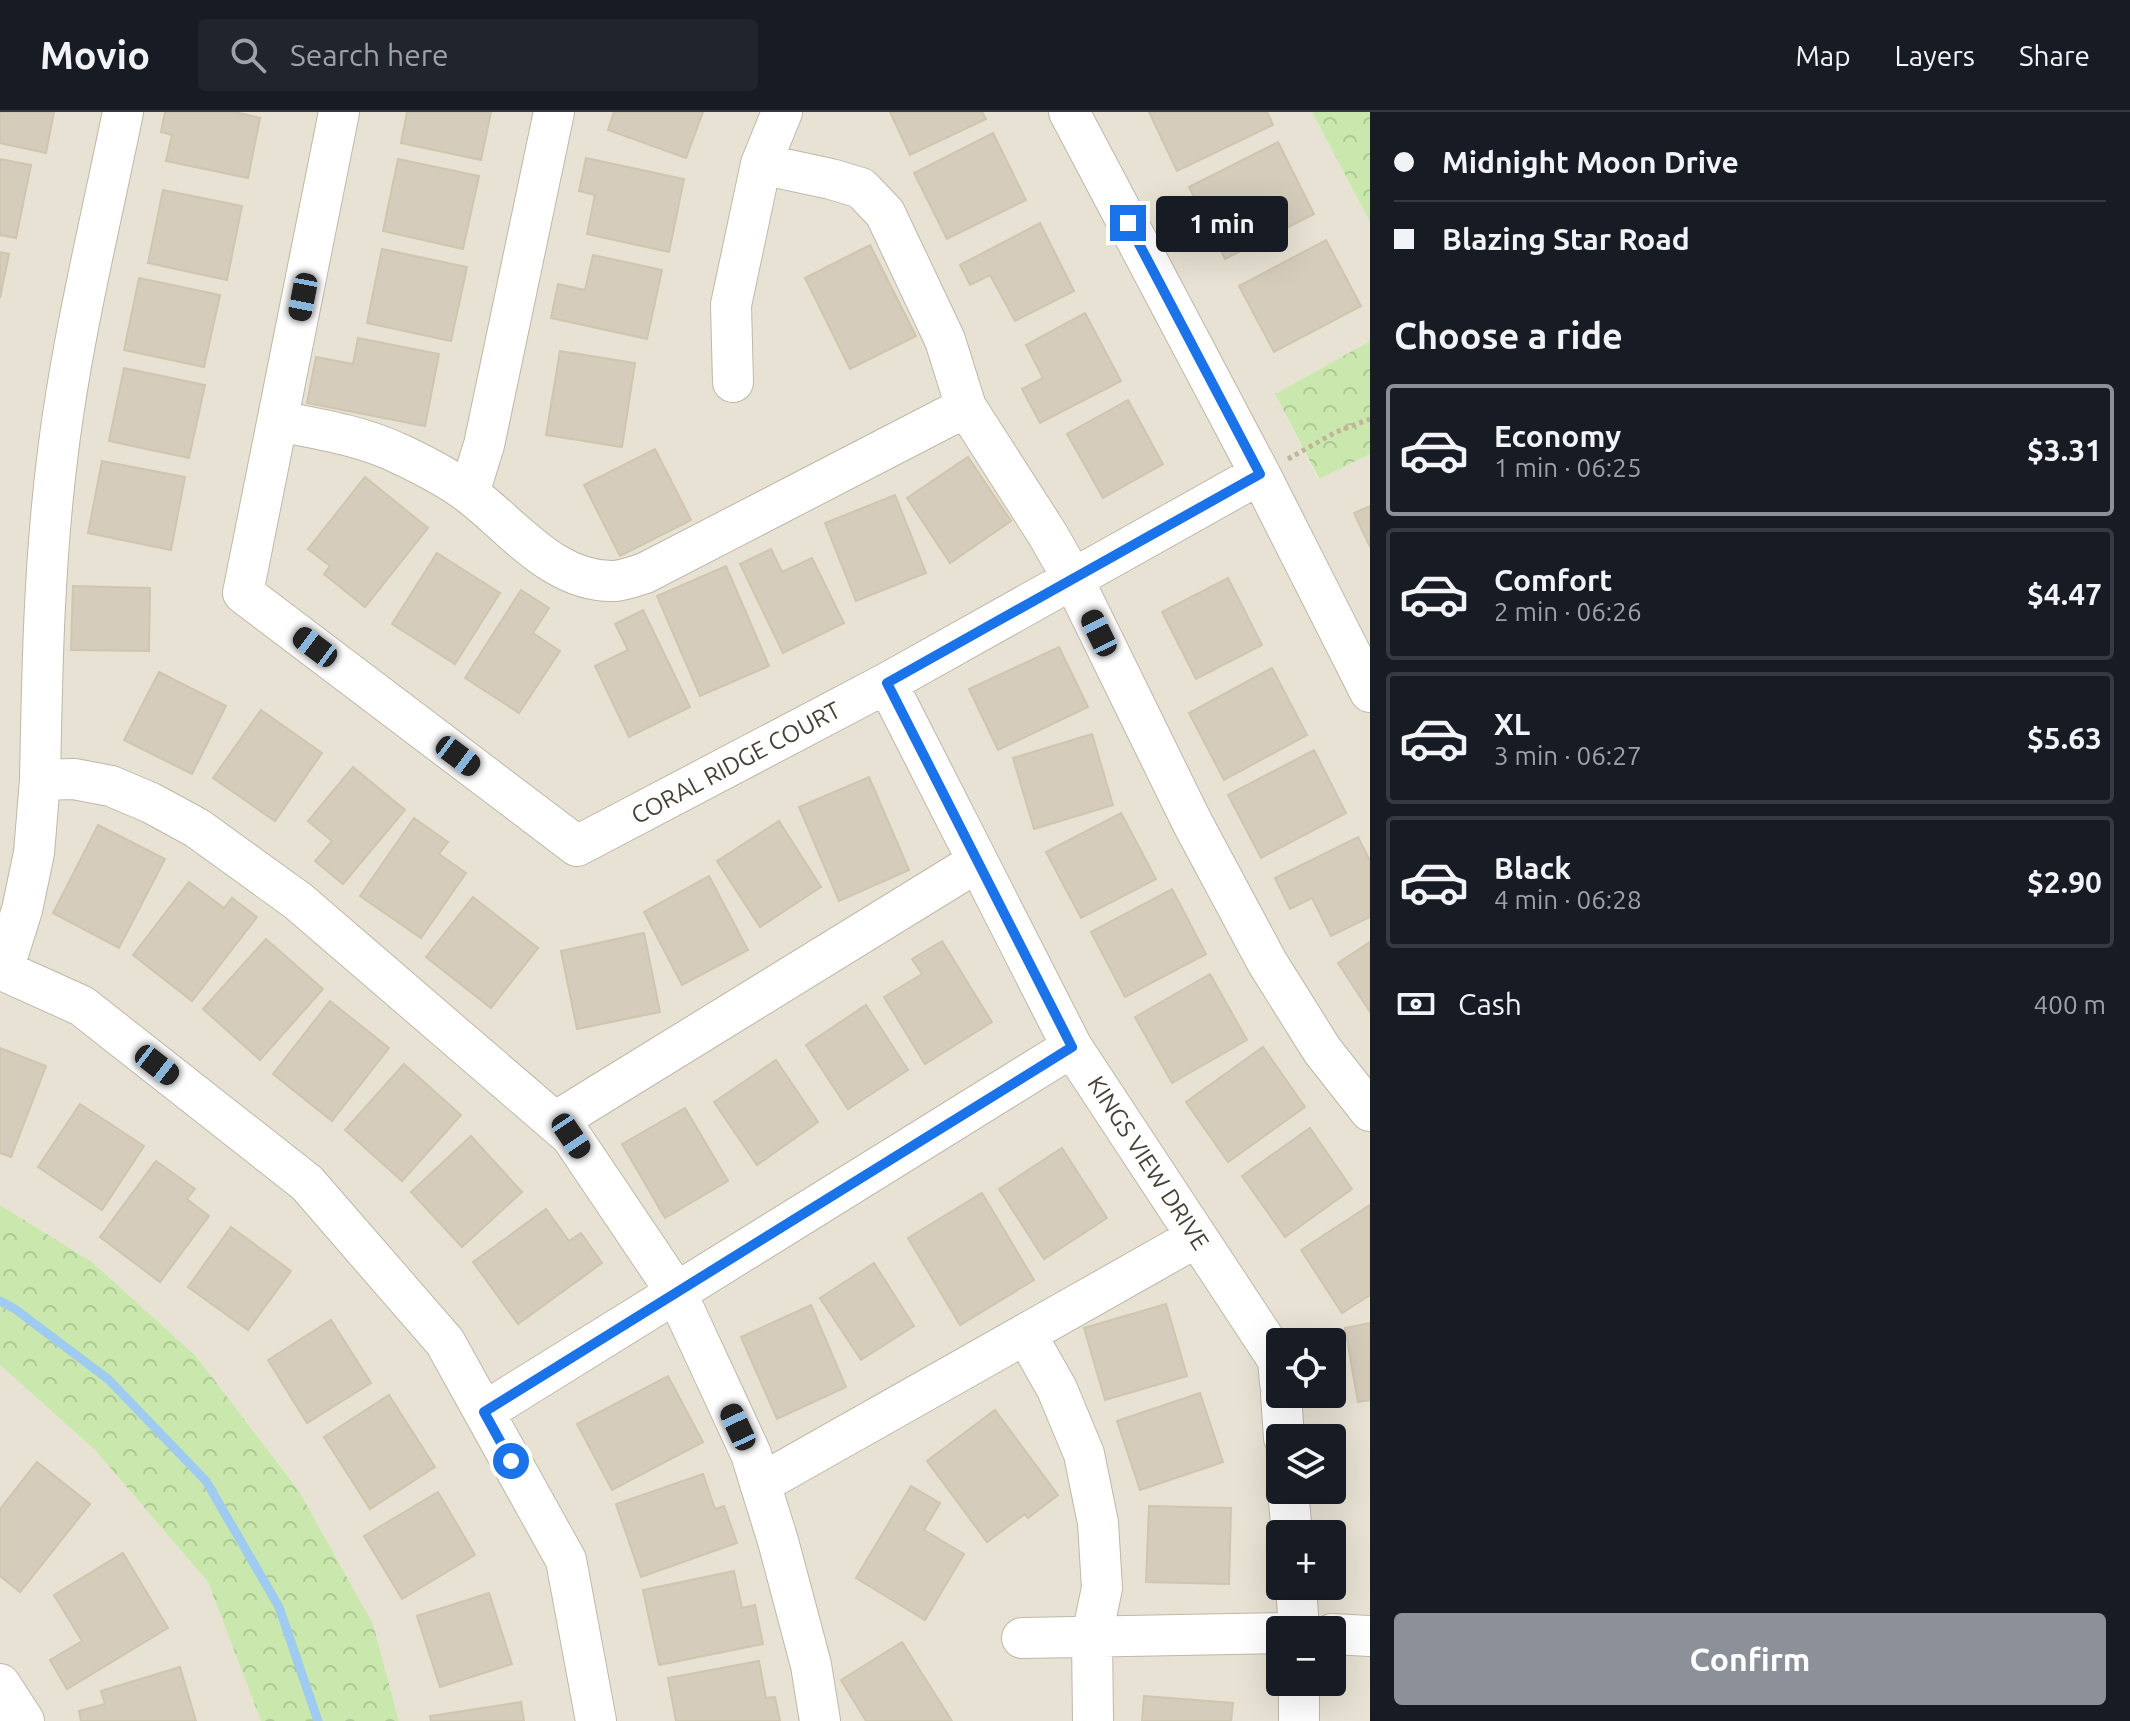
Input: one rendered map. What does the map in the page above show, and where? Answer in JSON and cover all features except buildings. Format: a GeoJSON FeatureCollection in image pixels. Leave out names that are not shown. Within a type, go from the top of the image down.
{"type":"FeatureCollection","features":[{"type":"Feature","properties":{"kind":"street"},"geometry":{"type":"LineString","coordinates":[[123,112],[75,348],[58,451],[47,562],[40,780],[34,853],[25,896],[2,970],[82,1006],[307,1183],[445,1342],[566,1560],[596,1721]]}},
{"type":"Feature","properties":{"kind":"street"},"geometry":{"type":"LineString","coordinates":[[339,112],[278,421],[329,430],[401,454],[469,493],[547,559],[579,576],[617,581],[645,573],[966,407]]}},
{"type":"Feature","properties":{"kind":"street"},"geometry":{"type":"LineString","coordinates":[[469,493],[484,445],[554,112]]}},
{"type":"Feature","properties":{"kind":"street"},"geometry":{"type":"LineString","coordinates":[[733,382],[731,305],[761,164],[782,112]]}},
{"type":"Feature","properties":{"kind":"street"},"geometry":{"type":"LineString","coordinates":[[1069,112],[1260,474],[1370,692]]}},
{"type":"Feature","properties":{"kind":"street"},"geometry":{"type":"LineString","coordinates":[[761,164],[861,188],[885,213],[945,340],[966,407],[1073,579],[1192,822],[1267,962],[1322,1050],[1370,1111]]}},
{"type":"Feature","properties":{"kind":"street","name":"CORAL RIDGE COURT"},"geometry":{"type":"LineString","coordinates":[[278,421],[243,593],[577,846],[887,683],[1260,474]]}},
{"type":"Feature","properties":{"kind":"street","name":"KINGS VIEW DRIVE"},"geometry":{"type":"LineString","coordinates":[[887,683],[1072,1047],[1266,1342]]}},
{"type":"Feature","properties":{"kind":"street"},"geometry":{"type":"LineString","coordinates":[[40,780],[74,779],[111,786],[197,828],[298,901],[571,1136],[676,1292],[751,1454],[811,1665],[820,1721]]}},
{"type":"Feature","properties":{"kind":"street"},"geometry":{"type":"LineString","coordinates":[[555,1122],[977,862]]}},
{"type":"Feature","properties":{"kind":"street"},"geometry":{"type":"LineString","coordinates":[[484,1412],[1072,1047]]}},
{"type":"Feature","properties":{"kind":"street"},"geometry":{"type":"LineString","coordinates":[[760,1484],[1197,1237]]}},
{"type":"Feature","properties":{"kind":"street"},"geometry":{"type":"LineString","coordinates":[[1026,1334],[1057,1389],[1084,1454],[1098,1523],[1102,1588],[1092,1636],[1093,1721]]}},
{"type":"Feature","properties":{"kind":"street"},"geometry":{"type":"LineString","coordinates":[[1022,1638],[1266,1633]]}},
{"type":"Feature","properties":{"kind":"street"},"geometry":{"type":"LineString","coordinates":[[1346,1635],[1370,1636]]}},
{"type":"Feature","properties":{"kind":"street"},"geometry":{"type":"LineString","coordinates":[[0,1684],[24,1721]]}},
{"type":"Feature","properties":{"kind":"street"},"geometry":{"type":"LineString","coordinates":[[1299,1696],[1299,1721]]}},
{"type":"Feature","properties":{"kind":"path"},"geometry":{"type":"LineString","coordinates":[[1260,474],[1336,432],[1370,419]]}},
{"type":"Feature","properties":{"kind":"shaded area"},"geometry":{"type":"Polygon","coordinates":[[[0,112],[1312,112],[1370,222],[1370,341],[1275,394],[1318,479],[1370,454],[1370,1721],[399,1721],[373,1624],[299,1491],[196,1356],[92,1262],[0,1205],[0,112]]]}},
{"type":"Feature","properties":{"kind":"shaded area"},"geometry":{"type":"Polygon","coordinates":[[[0,1365],[95,1450],[208,1582],[261,1721],[0,1721],[0,1365]]]}},
{"type":"Feature","properties":{"kind":"green space"},"geometry":{"type":"Polygon","coordinates":[[[1312,112],[1370,112],[1370,222],[1312,112]]]}},
{"type":"Feature","properties":{"kind":"green space"},"geometry":{"type":"Polygon","coordinates":[[[1370,341],[1370,454],[1319,479],[1275,394],[1370,341]]]}},
{"type":"Feature","properties":{"kind":"green space"},"geometry":{"type":"Polygon","coordinates":[[[0,1205],[92,1262],[196,1356],[299,1491],[373,1624],[399,1721],[261,1721],[208,1582],[95,1450],[0,1365],[0,1205]]]}},
{"type":"Feature","properties":{"kind":"waterway"},"geometry":{"type":"LineString","coordinates":[[0,1301],[108,1379],[206,1481],[279,1607],[318,1721]]}},
{"type":"Feature","properties":{"kind":"route"},"geometry":{"type":"LineString","coordinates":[[511,1461],[484,1412],[1072,1047],[887,683],[1260,474],[1128,223]]}}]}
